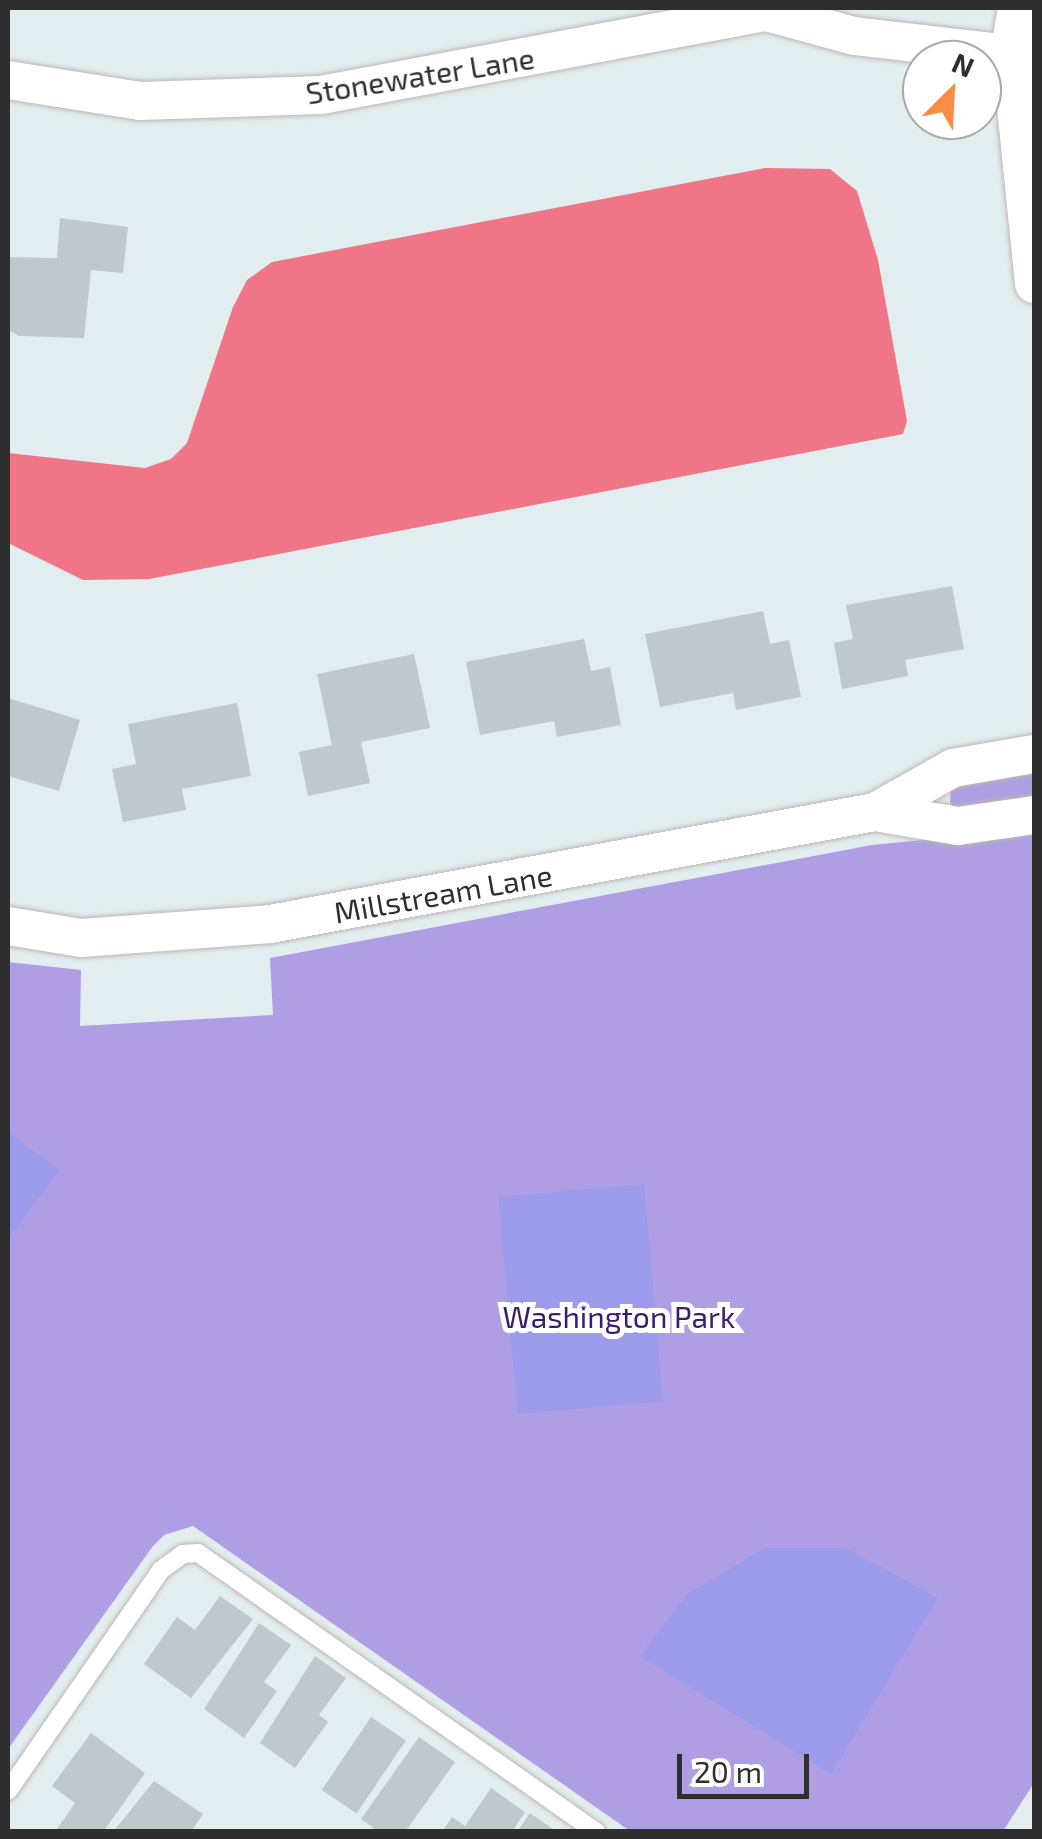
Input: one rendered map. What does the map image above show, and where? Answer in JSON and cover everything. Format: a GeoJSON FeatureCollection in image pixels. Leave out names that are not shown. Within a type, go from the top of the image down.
{"type":"FeatureCollection","features":[{"type":"Feature","properties":{"kind":"street","name":"Stonewater Lane"},"geometry":{"type":"LineString","coordinates":[[8,80],[140,102],[321,96],[778,10],[854,36],[1009,54],[1018,15]]}},
{"type":"Feature","properties":{"kind":"street"},"geometry":{"type":"LineString","coordinates":[[1018,15],[1014,87],[1034,284]]}},
{"type":"Feature","properties":{"kind":"street","name":"Millstream Lane"},"geometry":{"type":"LineString","coordinates":[[8,926],[81,938],[270,924],[875,812],[953,768],[1034,754]]}},
{"type":"Feature","properties":{"kind":"street","name":"Millstream Lane"},"geometry":{"type":"LineString","coordinates":[[875,812],[958,826],[1034,814]]}},
{"type":"Feature","properties":{"kind":"lane"},"geometry":{"type":"LineString","coordinates":[[8,1791],[161,1570],[183,1554],[198,1554],[596,1832]]}},
{"type":"Feature","properties":{"kind":"green space"},"geometry":{"type":"Polygon","coordinates":[[[1034,767],[1034,799],[954,808],[950,803],[951,785],[1034,767]]]}},
{"type":"Feature","properties":{"kind":"green space","name":"Washington Park"},"geometry":{"type":"Polygon","coordinates":[[[1034,829],[1034,1783],[1003,1831],[630,1831],[193,1526],[164,1535],[153,1546],[8,1749],[8,962],[81,970],[80,1026],[273,1015],[270,958],[872,845],[1034,829]]]}},
{"type":"Feature","properties":{"kind":"green space"},"geometry":{"type":"Polygon","coordinates":[[[8,1132],[59,1170],[11,1235],[8,1233],[8,1132]]]}},
{"type":"Feature","properties":{"kind":"green space"},"geometry":{"type":"Polygon","coordinates":[[[644,1184],[663,1401],[518,1414],[499,1197],[644,1184]]]}},
{"type":"Feature","properties":{"kind":"green space"},"geometry":{"type":"Polygon","coordinates":[[[765,1548],[846,1548],[938,1598],[831,1774],[640,1656],[687,1594],[765,1548]]]}},
{"type":"Feature","properties":{"kind":"shaded area"},"geometry":{"type":"Polygon","coordinates":[[[765,168],[830,169],[857,191],[878,260],[907,421],[903,434],[149,579],[83,580],[8,543],[8,453],[145,468],[171,459],[187,443],[233,307],[247,280],[272,262],[765,168]]]}},
{"type":"Feature","properties":{"kind":"building"},"geometry":{"type":"Polygon","coordinates":[[[60,218],[128,227],[123,273],[91,270],[84,338],[19,336],[8,330],[8,257],[57,258],[60,218]]]}},
{"type":"Feature","properties":{"kind":"building"},"geometry":{"type":"Polygon","coordinates":[[[952,586],[964,649],[905,660],[908,676],[842,689],[834,643],[853,639],[846,605],[952,586]]]}},
{"type":"Feature","properties":{"kind":"building"},"geometry":{"type":"Polygon","coordinates":[[[763,611],[770,644],[789,640],[801,697],[736,710],[733,693],[660,707],[645,634],[763,611]]]}},
{"type":"Feature","properties":{"kind":"building"},"geometry":{"type":"Polygon","coordinates":[[[584,639],[591,671],[610,667],[621,725],[557,737],[554,721],[480,735],[466,662],[584,639]]]}},
{"type":"Feature","properties":{"kind":"building"},"geometry":{"type":"Polygon","coordinates":[[[414,654],[430,728],[361,742],[370,783],[308,796],[299,752],[332,745],[317,674],[414,654]]]}},
{"type":"Feature","properties":{"kind":"building"},"geometry":{"type":"Polygon","coordinates":[[[8,698],[80,720],[59,791],[8,776],[8,698]]]}},
{"type":"Feature","properties":{"kind":"building"},"geometry":{"type":"Polygon","coordinates":[[[237,703],[251,776],[182,789],[186,810],[123,822],[112,769],[136,764],[128,724],[237,703]]]}},
{"type":"Feature","properties":{"kind":"building"},"geometry":{"type":"Polygon","coordinates":[[[220,1596],[253,1619],[191,1698],[144,1664],[177,1617],[195,1630],[220,1596]]]}},
{"type":"Feature","properties":{"kind":"building"},"geometry":{"type":"Polygon","coordinates":[[[259,1623],[291,1645],[264,1682],[277,1691],[244,1738],[204,1709],[259,1623]]]}},
{"type":"Feature","properties":{"kind":"building"},"geometry":{"type":"Polygon","coordinates":[[[315,1656],[346,1678],[319,1715],[328,1722],[295,1768],[260,1743],[315,1656]]]}},
{"type":"Feature","properties":{"kind":"building"},"geometry":{"type":"Polygon","coordinates":[[[371,1717],[406,1740],[357,1813],[322,1790],[371,1717]]]}},
{"type":"Feature","properties":{"kind":"building"},"geometry":{"type":"Polygon","coordinates":[[[91,1733],[145,1773],[103,1832],[55,1832],[75,1803],[52,1786],[91,1733]]]}},
{"type":"Feature","properties":{"kind":"building"},"geometry":{"type":"Polygon","coordinates":[[[419,1737],[455,1762],[405,1832],[379,1832],[361,1819],[419,1737]]]}},
{"type":"Feature","properties":{"kind":"building"},"geometry":{"type":"Polygon","coordinates":[[[154,1781],[203,1814],[191,1832],[113,1832],[154,1781]]]}},
{"type":"Feature","properties":{"kind":"building"},"geometry":{"type":"Polygon","coordinates":[[[491,1788],[525,1812],[512,1832],[442,1832],[452,1817],[465,1826],[491,1788]]]}},
{"type":"Feature","properties":{"kind":"building"},"geometry":{"type":"Polygon","coordinates":[[[530,1813],[557,1832],[517,1832],[530,1813]]]}}]}
